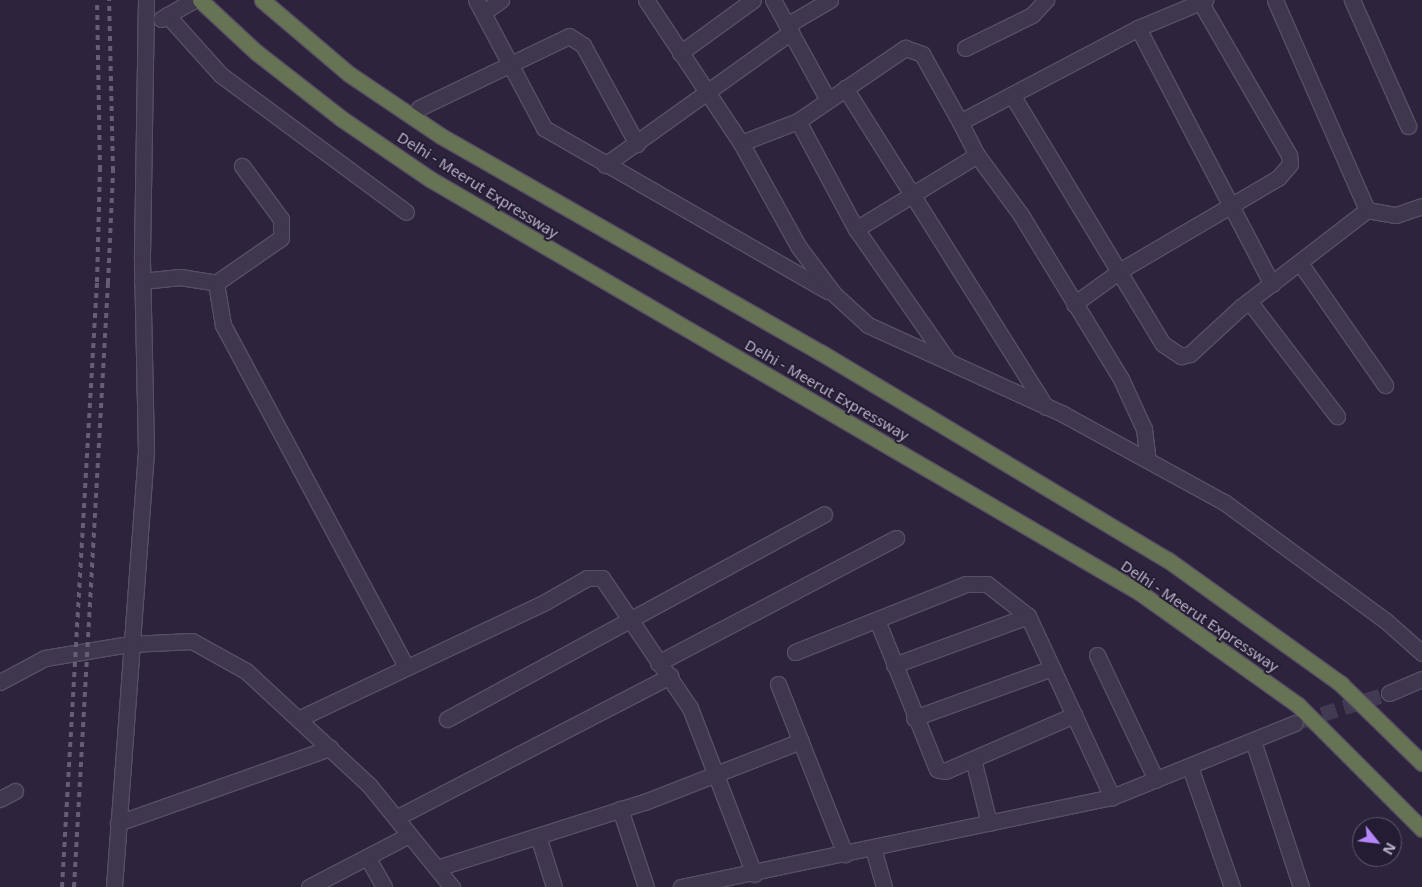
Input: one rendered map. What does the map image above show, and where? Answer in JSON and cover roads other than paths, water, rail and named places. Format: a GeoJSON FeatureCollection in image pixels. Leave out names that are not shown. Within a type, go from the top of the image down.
{"type":"FeatureCollection","features":[{"type":"Feature","properties":{"kind":"highway","name":"Delhi - Meerut Expressway"},"geometry":{"type":"LineString","coordinates":[[200,0],[256,52],[342,119],[430,179],[1139,592],[1274,688],[1324,729],[1422,829]]}},
{"type":"Feature","properties":{"kind":"highway","name":"Delhi - Meerut Expressway"},"geometry":{"type":"LineString","coordinates":[[262,0],[350,74],[440,136],[654,261],[820,352],[1168,560],[1341,684],[1422,763]]}},
{"type":"Feature","properties":{"kind":"street"},"geometry":{"type":"LineString","coordinates":[[114,887],[130,644],[146,452],[142,281],[146,0]]}},
{"type":"Feature","properties":{"kind":"street"},"geometry":{"type":"LineString","coordinates":[[147,28],[194,0]]}},
{"type":"Feature","properties":{"kind":"street"},"geometry":{"type":"LineString","coordinates":[[501,0],[480,6],[544,128],[605,165],[834,294]]}},
{"type":"Feature","properties":{"kind":"street"},"geometry":{"type":"LineString","coordinates":[[646,0],[741,143],[798,246],[834,294],[868,325],[1046,406],[1224,502],[1386,621],[1422,653]]}},
{"type":"Feature","properties":{"kind":"street"},"geometry":{"type":"LineString","coordinates":[[680,52],[753,0]]}},
{"type":"Feature","properties":{"kind":"street"},"geometry":{"type":"LineString","coordinates":[[773,0],[828,100]]}},
{"type":"Feature","properties":{"kind":"street"},"geometry":{"type":"LineString","coordinates":[[605,165],[708,94],[789,29],[830,0]]}},
{"type":"Feature","properties":{"kind":"street"},"geometry":{"type":"LineString","coordinates":[[965,48],[1032,15],[1046,0]]}},
{"type":"Feature","properties":{"kind":"street"},"geometry":{"type":"LineString","coordinates":[[1275,0],[1368,210]]}},
{"type":"Feature","properties":{"kind":"street"},"geometry":{"type":"LineString","coordinates":[[1352,0],[1408,126]]}},
{"type":"Feature","properties":{"kind":"street"},"geometry":{"type":"LineString","coordinates":[[960,122],[1138,28],[1179,8],[1201,1],[1289,155],[1287,172],[1121,270],[1074,304]]}},
{"type":"Feature","properties":{"kind":"street"},"geometry":{"type":"LineString","coordinates":[[168,15],[221,75],[406,212]]}},
{"type":"Feature","properties":{"kind":"street"},"geometry":{"type":"LineString","coordinates":[[1138,28],[1233,204],[1272,284]]}},
{"type":"Feature","properties":{"kind":"street"},"geometry":{"type":"LineString","coordinates":[[419,108],[510,66],[569,36],[577,40],[637,144]]}},
{"type":"Feature","properties":{"kind":"street"},"geometry":{"type":"LineString","coordinates":[[741,143],[798,121],[905,48],[922,54],[977,155],[1021,215],[1129,396],[1144,429],[1148,460]]}},
{"type":"Feature","properties":{"kind":"street"},"geometry":{"type":"LineString","coordinates":[[845,88],[914,194],[1046,406]]}},
{"type":"Feature","properties":{"kind":"street"},"geometry":{"type":"LineString","coordinates":[[1012,95],[1121,270],[1163,344],[1181,356],[1190,354],[1249,301],[1368,210],[1396,215],[1422,206]]}},
{"type":"Feature","properties":{"kind":"street"},"geometry":{"type":"LineString","coordinates":[[798,121],[856,229],[948,362]]}},
{"type":"Feature","properties":{"kind":"street"},"geometry":{"type":"LineString","coordinates":[[856,229],[977,155]]}},
{"type":"Feature","properties":{"kind":"street"},"geometry":{"type":"LineString","coordinates":[[142,281],[180,277],[216,283],[272,247],[283,230],[281,219],[242,166]]}},
{"type":"Feature","properties":{"kind":"street"},"geometry":{"type":"LineString","coordinates":[[1300,263],[1385,385]]}},
{"type":"Feature","properties":{"kind":"street"},"geometry":{"type":"LineString","coordinates":[[216,283],[224,325],[406,666]]}},
{"type":"Feature","properties":{"kind":"street"},"geometry":{"type":"LineString","coordinates":[[1249,301],[1337,416]]}},
{"type":"Feature","properties":{"kind":"street"},"geometry":{"type":"LineString","coordinates":[[447,719],[824,514]]}},
{"type":"Feature","properties":{"kind":"street"},"geometry":{"type":"LineString","coordinates":[[658,663],[896,538]]}},
{"type":"Feature","properties":{"kind":"street"},"geometry":{"type":"LineString","coordinates":[[298,719],[595,576],[609,585],[629,621],[658,663],[670,676],[690,708],[754,874]]}},
{"type":"Feature","properties":{"kind":"street"},"geometry":{"type":"LineString","coordinates":[[796,652],[980,582],[1006,595],[1028,616],[1112,797]]}},
{"type":"Feature","properties":{"kind":"street"},"geometry":{"type":"LineString","coordinates":[[894,665],[1028,616]]}},
{"type":"Feature","properties":{"kind":"street"},"geometry":{"type":"LineString","coordinates":[[877,620],[914,718],[937,769],[945,772],[1074,715]]}},
{"type":"Feature","properties":{"kind":"street"},"geometry":{"type":"LineString","coordinates":[[0,682],[46,658],[130,644],[192,641],[246,671],[330,748],[369,785],[452,887]]}},
{"type":"Feature","properties":{"kind":"street"},"geometry":{"type":"LineString","coordinates":[[1098,655],[1156,780]]}},
{"type":"Feature","properties":{"kind":"street"},"geometry":{"type":"LineString","coordinates":[[914,718],[1052,668]]}},
{"type":"Feature","properties":{"kind":"street"},"geometry":{"type":"LineString","coordinates":[[396,818],[670,676]]}},
{"type":"Feature","properties":{"kind":"street"},"geometry":{"type":"LineString","coordinates":[[1389,693],[1422,679]]}},
{"type":"Feature","properties":{"kind":"street"},"geometry":{"type":"LineString","coordinates":[[778,684],[845,854]]}},
{"type":"Feature","properties":{"kind":"street"},"geometry":{"type":"LineString","coordinates":[[682,887],[754,874],[1112,797],[1295,723]]}},
{"type":"Feature","properties":{"kind":"street"},"geometry":{"type":"LineString","coordinates":[[437,868],[620,809],[801,741]]}},
{"type":"Feature","properties":{"kind":"street"},"geometry":{"type":"LineString","coordinates":[[1253,741],[1301,887]]}},
{"type":"Feature","properties":{"kind":"street"},"geometry":{"type":"LineString","coordinates":[[118,823],[330,748]]}},
{"type":"Feature","properties":{"kind":"street"},"geometry":{"type":"LineString","coordinates":[[973,759],[989,823]]}},
{"type":"Feature","properties":{"kind":"street"},"geometry":{"type":"LineString","coordinates":[[1190,767],[1232,887]]}},
{"type":"Feature","properties":{"kind":"street"},"geometry":{"type":"LineString","coordinates":[[0,800],[14,791]]}},
{"type":"Feature","properties":{"kind":"street"},"geometry":{"type":"LineString","coordinates":[[620,809],[646,887]]}},
{"type":"Feature","properties":{"kind":"street"},"geometry":{"type":"LineString","coordinates":[[310,887],[409,834]]}},
{"type":"Feature","properties":{"kind":"street"},"geometry":{"type":"LineString","coordinates":[[538,836],[554,887]]}},
{"type":"Feature","properties":{"kind":"street"},"geometry":{"type":"LineString","coordinates":[[873,848],[884,887]]}},
{"type":"Feature","properties":{"kind":"street"},"geometry":{"type":"LineString","coordinates":[[367,857],[384,887]]}},
{"type":"Feature","properties":{"kind":"tunnel"},"geometry":{"type":"LineString","coordinates":[[1300,721],[1389,693]]}},
{"type":"Feature","properties":{"kind":"railway"},"geometry":{"type":"LineString","coordinates":[[62,887],[97,282],[100,170],[97,0]]}},
{"type":"Feature","properties":{"kind":"railway"},"geometry":{"type":"LineString","coordinates":[[74,887],[113,171],[109,0]]}}]}
